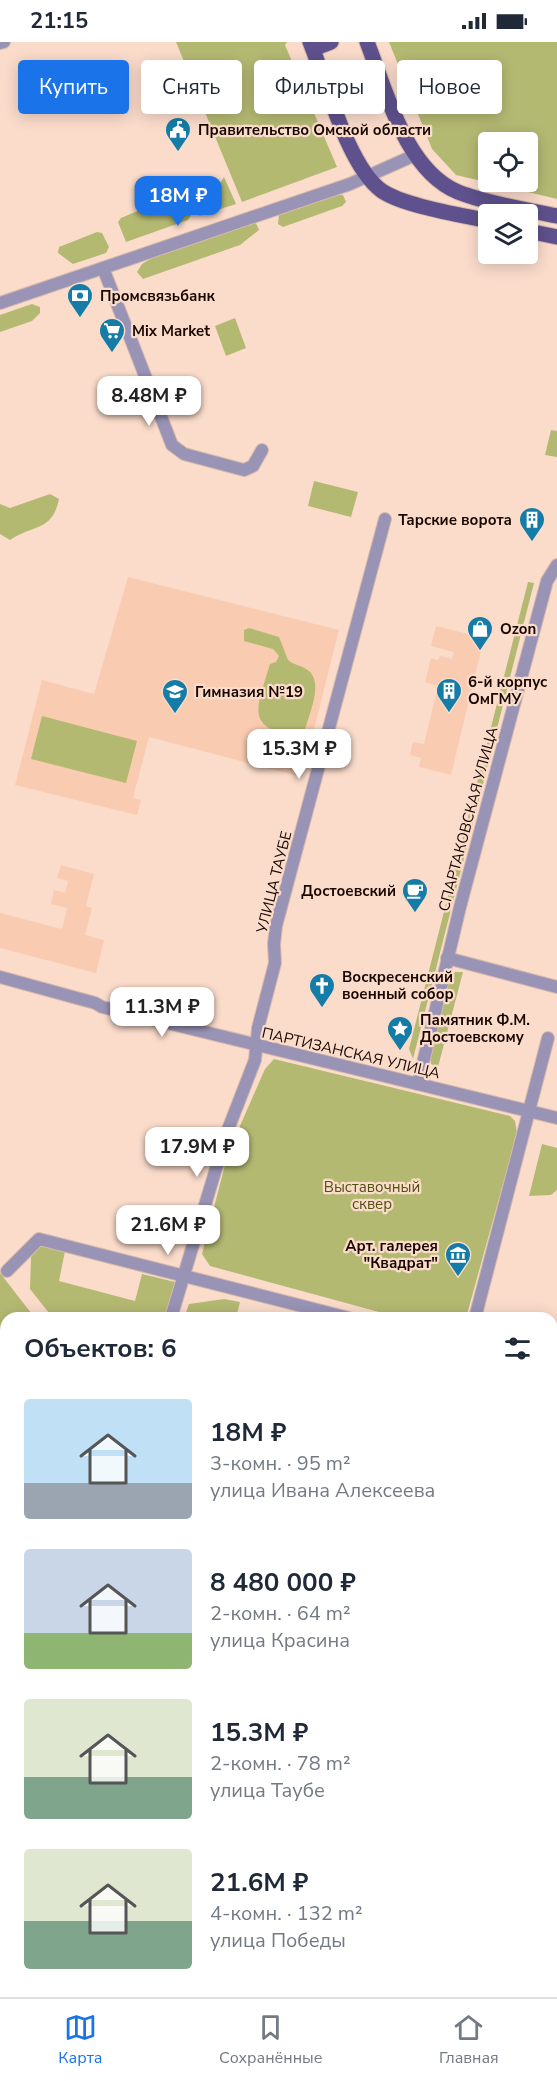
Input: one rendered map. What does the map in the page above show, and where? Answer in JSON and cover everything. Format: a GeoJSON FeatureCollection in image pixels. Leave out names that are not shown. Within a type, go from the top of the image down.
{"type":"FeatureCollection","features":[{"type":"Feature","properties":{"kind":"main road"},"geometry":{"type":"LineString","coordinates":[[331,42],[312,46],[351,148],[367,175],[381,190],[392,196],[478,219]]}},
{"type":"Feature","properties":{"kind":"main road"},"geometry":{"type":"LineString","coordinates":[[367,42],[415,156],[435,177],[459,192],[557,216]]}},
{"type":"Feature","properties":{"kind":"main road"},"geometry":{"type":"LineString","coordinates":[[538,233],[557,237]]}},
{"type":"Feature","properties":{"kind":"street"},"geometry":{"type":"LineString","coordinates":[[0,303],[350,184],[415,156]]}},
{"type":"Feature","properties":{"kind":"street"},"geometry":{"type":"LineString","coordinates":[[103,268],[172,445],[184,454],[244,470],[253,466],[262,450]]}},
{"type":"Feature","properties":{"kind":"street","name":"УЛИЦА ТАУБЕ"},"geometry":{"type":"LineString","coordinates":[[173,1312],[227,1132],[255,1060],[258,1028],[275,963],[276,926],[385,519]]}},
{"type":"Feature","properties":{"kind":"street","name":"СПАРТАКОВСКАЯ УЛИЦА"},"geometry":{"type":"LineString","coordinates":[[418,1084],[447,958],[547,581],[557,565]]}},
{"type":"Feature","properties":{"kind":"street"},"geometry":{"type":"LineString","coordinates":[[447,958],[557,987]]}},
{"type":"Feature","properties":{"kind":"street","name":"ПАРТИЗАНСКАЯ УЛИЦА"},"geometry":{"type":"LineString","coordinates":[[0,977],[95,1003],[102,1007],[257,1047],[557,1118]]}},
{"type":"Feature","properties":{"kind":"street"},"geometry":{"type":"LineString","coordinates":[[477,1312],[548,1038]]}},
{"type":"Feature","properties":{"kind":"street"},"geometry":{"type":"LineString","coordinates":[[8,1271],[39,1239],[326,1312]]}},
{"type":"Feature","properties":{"kind":"shaded area","name":"Гимназия №19"},"geometry":{"type":"Polygon","coordinates":[[[128,577],[339,630],[302,777],[149,737],[133,798],[141,800],[137,815],[15,785],[42,680],[94,694],[128,577]]]}},
{"type":"Feature","properties":{"kind":"shaded area","name":"6-й корпус ОмГМУ"},"geometry":{"type":"Polygon","coordinates":[[[436,626],[484,638],[451,775],[419,767],[421,758],[410,755],[413,742],[424,744],[438,686],[425,682],[431,658],[438,660],[440,656],[452,659],[454,652],[431,646],[436,626]]]}},
{"type":"Feature","properties":{"kind":"shaded area"},"geometry":{"type":"Polygon","coordinates":[[[61,865],[94,874],[86,906],[92,908],[85,935],[104,940],[96,973],[0,948],[0,913],[62,929],[67,908],[51,904],[54,890],[65,893],[68,881],[57,878],[61,865]]]}},
{"type":"Feature","properties":{"kind":"green space"},"geometry":{"type":"Polygon","coordinates":[[[176,42],[287,42],[285,45],[291,60],[254,60],[254,114],[314,114],[337,167],[242,202],[206,114],[242,114],[242,60],[183,60],[176,42]]]}},
{"type":"Feature","properties":{"kind":"green space"},"geometry":{"type":"Polygon","coordinates":[[[389,42],[557,42],[557,199],[528,192],[538,192],[538,132],[478,132],[478,180],[456,175],[432,149],[418,114],[502,114],[502,60],[397,60],[397,62],[389,42]]]}},
{"type":"Feature","properties":{"kind":"green space"},"geometry":{"type":"Polygon","coordinates":[[[224,177],[236,204],[199,216],[224,177]]]}},
{"type":"Feature","properties":{"kind":"green space"},"geometry":{"type":"Polygon","coordinates":[[[215,178],[188,220],[126,242],[118,222],[121,218],[215,178]]]}},
{"type":"Feature","properties":{"kind":"green space"},"geometry":{"type":"Polygon","coordinates":[[[335,195],[343,195],[346,202],[342,206],[283,227],[278,224],[279,214],[335,195]]]}},
{"type":"Feature","properties":{"kind":"green space"},"geometry":{"type":"Polygon","coordinates":[[[255,221],[259,230],[240,245],[143,279],[137,272],[142,264],[152,258],[255,221]]]}},
{"type":"Feature","properties":{"kind":"green space"},"geometry":{"type":"Polygon","coordinates":[[[97,232],[102,233],[109,247],[106,253],[73,264],[58,253],[59,247],[97,232]]]}},
{"type":"Feature","properties":{"kind":"green space"},"geometry":{"type":"Polygon","coordinates":[[[32,304],[40,307],[40,313],[32,321],[0,332],[0,315],[32,304]]]}},
{"type":"Feature","properties":{"kind":"green space"},"geometry":{"type":"Polygon","coordinates":[[[235,318],[246,348],[226,356],[215,326],[235,318]]]}},
{"type":"Feature","properties":{"kind":"green space"},"geometry":{"type":"Polygon","coordinates":[[[551,430],[557,431],[557,457],[545,455],[551,430]]]}},
{"type":"Feature","properties":{"kind":"green space"},"geometry":{"type":"Polygon","coordinates":[[[314,481],[358,492],[351,517],[308,506],[314,481]]]}},
{"type":"Feature","properties":{"kind":"green space"},"geometry":{"type":"Polygon","coordinates":[[[50,494],[59,499],[56,510],[47,522],[10,540],[0,534],[0,504],[10,508],[50,494]]]}},
{"type":"Feature","properties":{"kind":"green space"},"geometry":{"type":"Polygon","coordinates":[[[528,582],[534,583],[413,1059],[409,1049],[528,582]]]}},
{"type":"Feature","properties":{"kind":"green space"},"geometry":{"type":"Polygon","coordinates":[[[249,628],[279,637],[288,660],[312,674],[315,681],[314,699],[304,733],[300,737],[269,728],[262,722],[259,714],[261,693],[270,664],[276,662],[279,656],[273,649],[244,641],[244,630],[249,628]]]}},
{"type":"Feature","properties":{"kind":"green space"},"geometry":{"type":"Polygon","coordinates":[[[42,716],[137,741],[126,783],[31,759],[42,716]]]}},
{"type":"Feature","properties":{"kind":"green space"},"geometry":{"type":"Polygon","coordinates":[[[455,972],[463,972],[438,1067],[431,1064],[431,1054],[448,980],[455,972]]]}},
{"type":"Feature","properties":{"kind":"green space","name":"Выставочный сквер"},"geometry":{"type":"Polygon","coordinates":[[[274,1059],[510,1116],[515,1121],[517,1133],[468,1312],[379,1312],[210,1266],[202,1254],[228,1153],[265,1069],[274,1059]]]}},
{"type":"Feature","properties":{"kind":"green space"},"geometry":{"type":"Polygon","coordinates":[[[542,1144],[557,1148],[557,1190],[551,1195],[529,1196],[542,1144]]]}},
{"type":"Feature","properties":{"kind":"green space"},"geometry":{"type":"Polygon","coordinates":[[[41,1244],[65,1251],[59,1281],[135,1301],[142,1274],[175,1282],[167,1312],[48,1312],[30,1289],[31,1257],[41,1244]]]}},
{"type":"Feature","properties":{"kind":"green space"},"geometry":{"type":"Polygon","coordinates":[[[0,1273],[30,1312],[0,1312],[0,1273]]]}},
{"type":"Feature","properties":{"kind":"green space"},"geometry":{"type":"Polygon","coordinates":[[[224,1299],[240,1302],[238,1312],[186,1312],[189,1304],[224,1299]]]}},
{"type":"Feature","properties":{"kind":"place","name":"Правительство Омской области"},"geometry":{"type":"Point","coordinates":[178,153]}},
{"type":"Feature","properties":{"kind":"place","name":"Промсвязьбанк"},"geometry":{"type":"Point","coordinates":[80,319]}},
{"type":"Feature","properties":{"kind":"place","name":"Mix Market"},"geometry":{"type":"Point","coordinates":[112,354]}},
{"type":"Feature","properties":{"kind":"place","name":"Тарские ворота"},"geometry":{"type":"Point","coordinates":[532,543]}},
{"type":"Feature","properties":{"kind":"place","name":"Ozon"},"geometry":{"type":"Point","coordinates":[480,652]}},
{"type":"Feature","properties":{"kind":"place","name":"6-й корпус ОмГМУ"},"geometry":{"type":"Point","coordinates":[449,714]}},
{"type":"Feature","properties":{"kind":"place","name":"Гимназия №19"},"geometry":{"type":"Point","coordinates":[175,715]}},
{"type":"Feature","properties":{"kind":"place","name":"Достоевский"},"geometry":{"type":"Point","coordinates":[415,914]}},
{"type":"Feature","properties":{"kind":"place","name":"Воскресенский военный собор"},"geometry":{"type":"Point","coordinates":[322,1009]}},
{"type":"Feature","properties":{"kind":"place","name":"Памятник Ф.М. Достоевскому"},"geometry":{"type":"Point","coordinates":[400,1052]}},
{"type":"Feature","properties":{"kind":"place","name":"Арт. галерея \"Квадрат\""},"geometry":{"type":"Point","coordinates":[458,1278]}}]}
